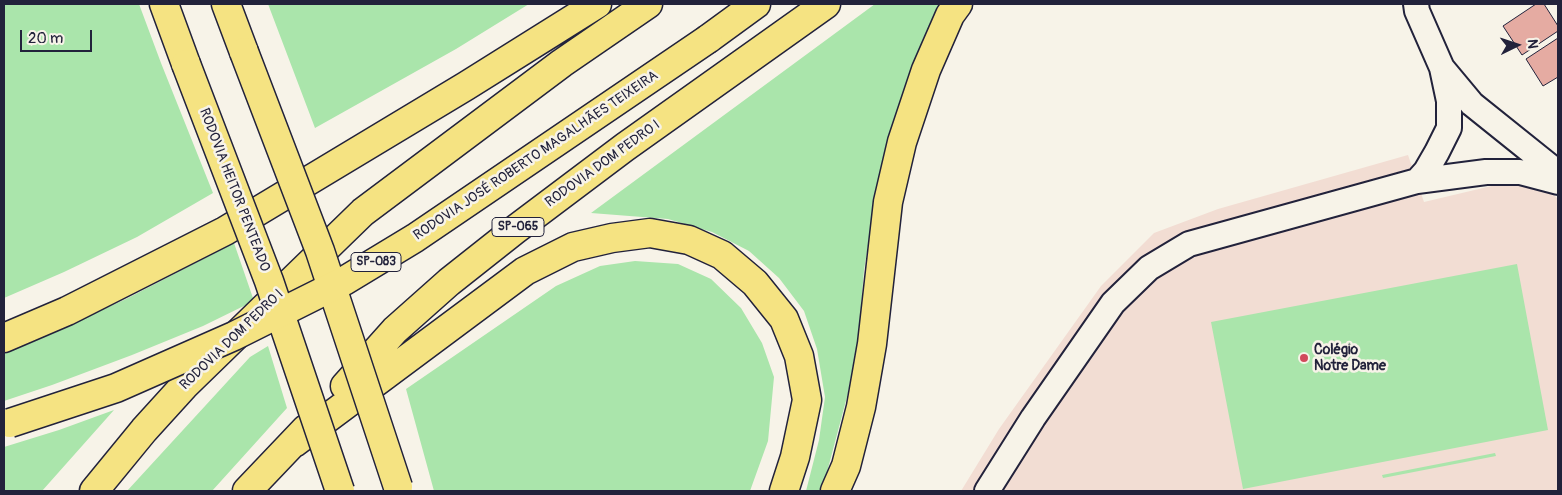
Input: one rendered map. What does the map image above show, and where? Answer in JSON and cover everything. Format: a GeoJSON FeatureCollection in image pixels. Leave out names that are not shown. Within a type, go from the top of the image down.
{"type":"FeatureCollection","features":[{"type":"Feature","properties":{"kind":"main road","name":"RODOVIA HEITOR PENTEADO"},"geometry":{"type":"LineString","coordinates":[[164,4],[268,281],[340,491]]}},
{"type":"Feature","properties":{"kind":"main road"},"geometry":{"type":"LineString","coordinates":[[226,4],[320,251],[398,489]]}},
{"type":"Feature","properties":{"kind":"main road"},"geometry":{"type":"LineString","coordinates":[[4,338],[67,311],[225,231],[466,86],[597,4]]}},
{"type":"Feature","properties":{"kind":"main road","name":"RODOVIA DOM PEDRO I"},"geometry":{"type":"LineString","coordinates":[[94,491],[144,430],[184,386],[363,212],[562,64],[648,4]]}},
{"type":"Feature","properties":{"kind":"main road","name":"RODOVIA JOSÉ ROBERTO MAGALHÃES TEIXEIRA"},"geometry":{"type":"LineString","coordinates":[[7,424],[116,388],[234,336],[344,281],[415,238],[708,39],[756,4]]}},
{"type":"Feature","properties":{"kind":"main road","name":"RODOVIA DOM PEDRO I"},"geometry":{"type":"LineString","coordinates":[[247,491],[294,443],[395,330],[449,282],[516,228],[625,147],[826,4]]}},
{"type":"Feature","properties":{"kind":"main road"},"geometry":{"type":"LineString","coordinates":[[835,491],[846,466],[861,407],[872,344],[888,202],[902,142],[926,70],[950,15],[958,4]]}},
{"type":"Feature","properties":{"kind":"main road"},"geometry":{"type":"LineString","coordinates":[[294,443],[525,271],[573,247],[612,238],[650,233],[688,240],[722,254],[755,283],[784,319],[799,356],[807,400],[795,457],[784,491]]}},
{"type":"Feature","properties":{"kind":"main road"},"geometry":{"type":"LineString","coordinates":[[256,491],[271,468]]}},
{"type":"Feature","properties":{"kind":"street"},"geometry":{"type":"LineString","coordinates":[[1416,4],[1417,11],[1442,68],[1449,101],[1449,128],[1426,171],[1417,180]]}},
{"type":"Feature","properties":{"kind":"street"},"geometry":{"type":"LineString","coordinates":[[1442,68],[1472,104],[1558,173]]}},
{"type":"Feature","properties":{"kind":"street"},"geometry":{"type":"LineString","coordinates":[[987,491],[1033,418],[1112,303],[1149,268],[1189,244],[1417,180],[1486,172],[1520,172],[1558,182]]}},
{"type":"Feature","properties":{"kind":"shaded area","name":"Colégio Notre Dame"},"geometry":{"type":"Polygon","coordinates":[[[1408,155],[1424,202],[1504,183],[1546,188],[1558,199],[1558,491],[961,491],[999,429],[1101,286],[1154,233],[1218,209],[1408,155]]]}},
{"type":"Feature","properties":{"kind":"green space"},"geometry":{"type":"Polygon","coordinates":[[[4,4],[139,4],[213,193],[137,237],[4,298],[4,4]]]}},
{"type":"Feature","properties":{"kind":"green space"},"geometry":{"type":"Polygon","coordinates":[[[268,4],[529,4],[456,49],[315,128],[268,4]]]}},
{"type":"Feature","properties":{"kind":"green space"},"geometry":{"type":"Polygon","coordinates":[[[875,4],[947,4],[912,77],[890,134],[876,196],[864,270],[859,332],[848,393],[822,491],[806,491],[819,440],[825,397],[817,349],[804,311],[779,278],[749,251],[712,232],[668,219],[591,213],[875,4]]]}},
{"type":"Feature","properties":{"kind":"green space"},"geometry":{"type":"Polygon","coordinates":[[[234,243],[254,301],[203,326],[132,355],[4,401],[4,352],[43,337],[126,299],[234,243]]]}},
{"type":"Feature","properties":{"kind":"green space"},"geometry":{"type":"Polygon","coordinates":[[[635,261],[678,264],[711,279],[741,308],[762,343],[774,377],[768,441],[750,491],[434,491],[406,389],[556,286],[600,266],[635,261]]]}},
{"type":"Feature","properties":{"kind":"green space"},"geometry":{"type":"Polygon","coordinates":[[[1517,264],[1548,430],[1243,489],[1211,322],[1517,264]]]}},
{"type":"Feature","properties":{"kind":"green space"},"geometry":{"type":"Polygon","coordinates":[[[268,346],[287,408],[212,491],[127,491],[250,357],[268,346]]]}},
{"type":"Feature","properties":{"kind":"green space"},"geometry":{"type":"Polygon","coordinates":[[[114,410],[42,491],[4,491],[4,447],[114,410]]]}},
{"type":"Feature","properties":{"kind":"green space"},"geometry":{"type":"Polygon","coordinates":[[[1495,453],[1496,456],[1383,478],[1382,475],[1495,453]]]}},
{"type":"Feature","properties":{"kind":"building"},"geometry":{"type":"Polygon","coordinates":[[[1536,4],[1544,4],[1558,26],[1558,31],[1522,55],[1503,26],[1536,4]]]}},
{"type":"Feature","properties":{"kind":"building"},"geometry":{"type":"Polygon","coordinates":[[[1558,38],[1558,77],[1543,86],[1526,59],[1558,38]]]}},
{"type":"Feature","properties":{"kind":"place","name":"Colégio Notre Dame"},"geometry":{"type":"Point","coordinates":[1304,358]}}]}
